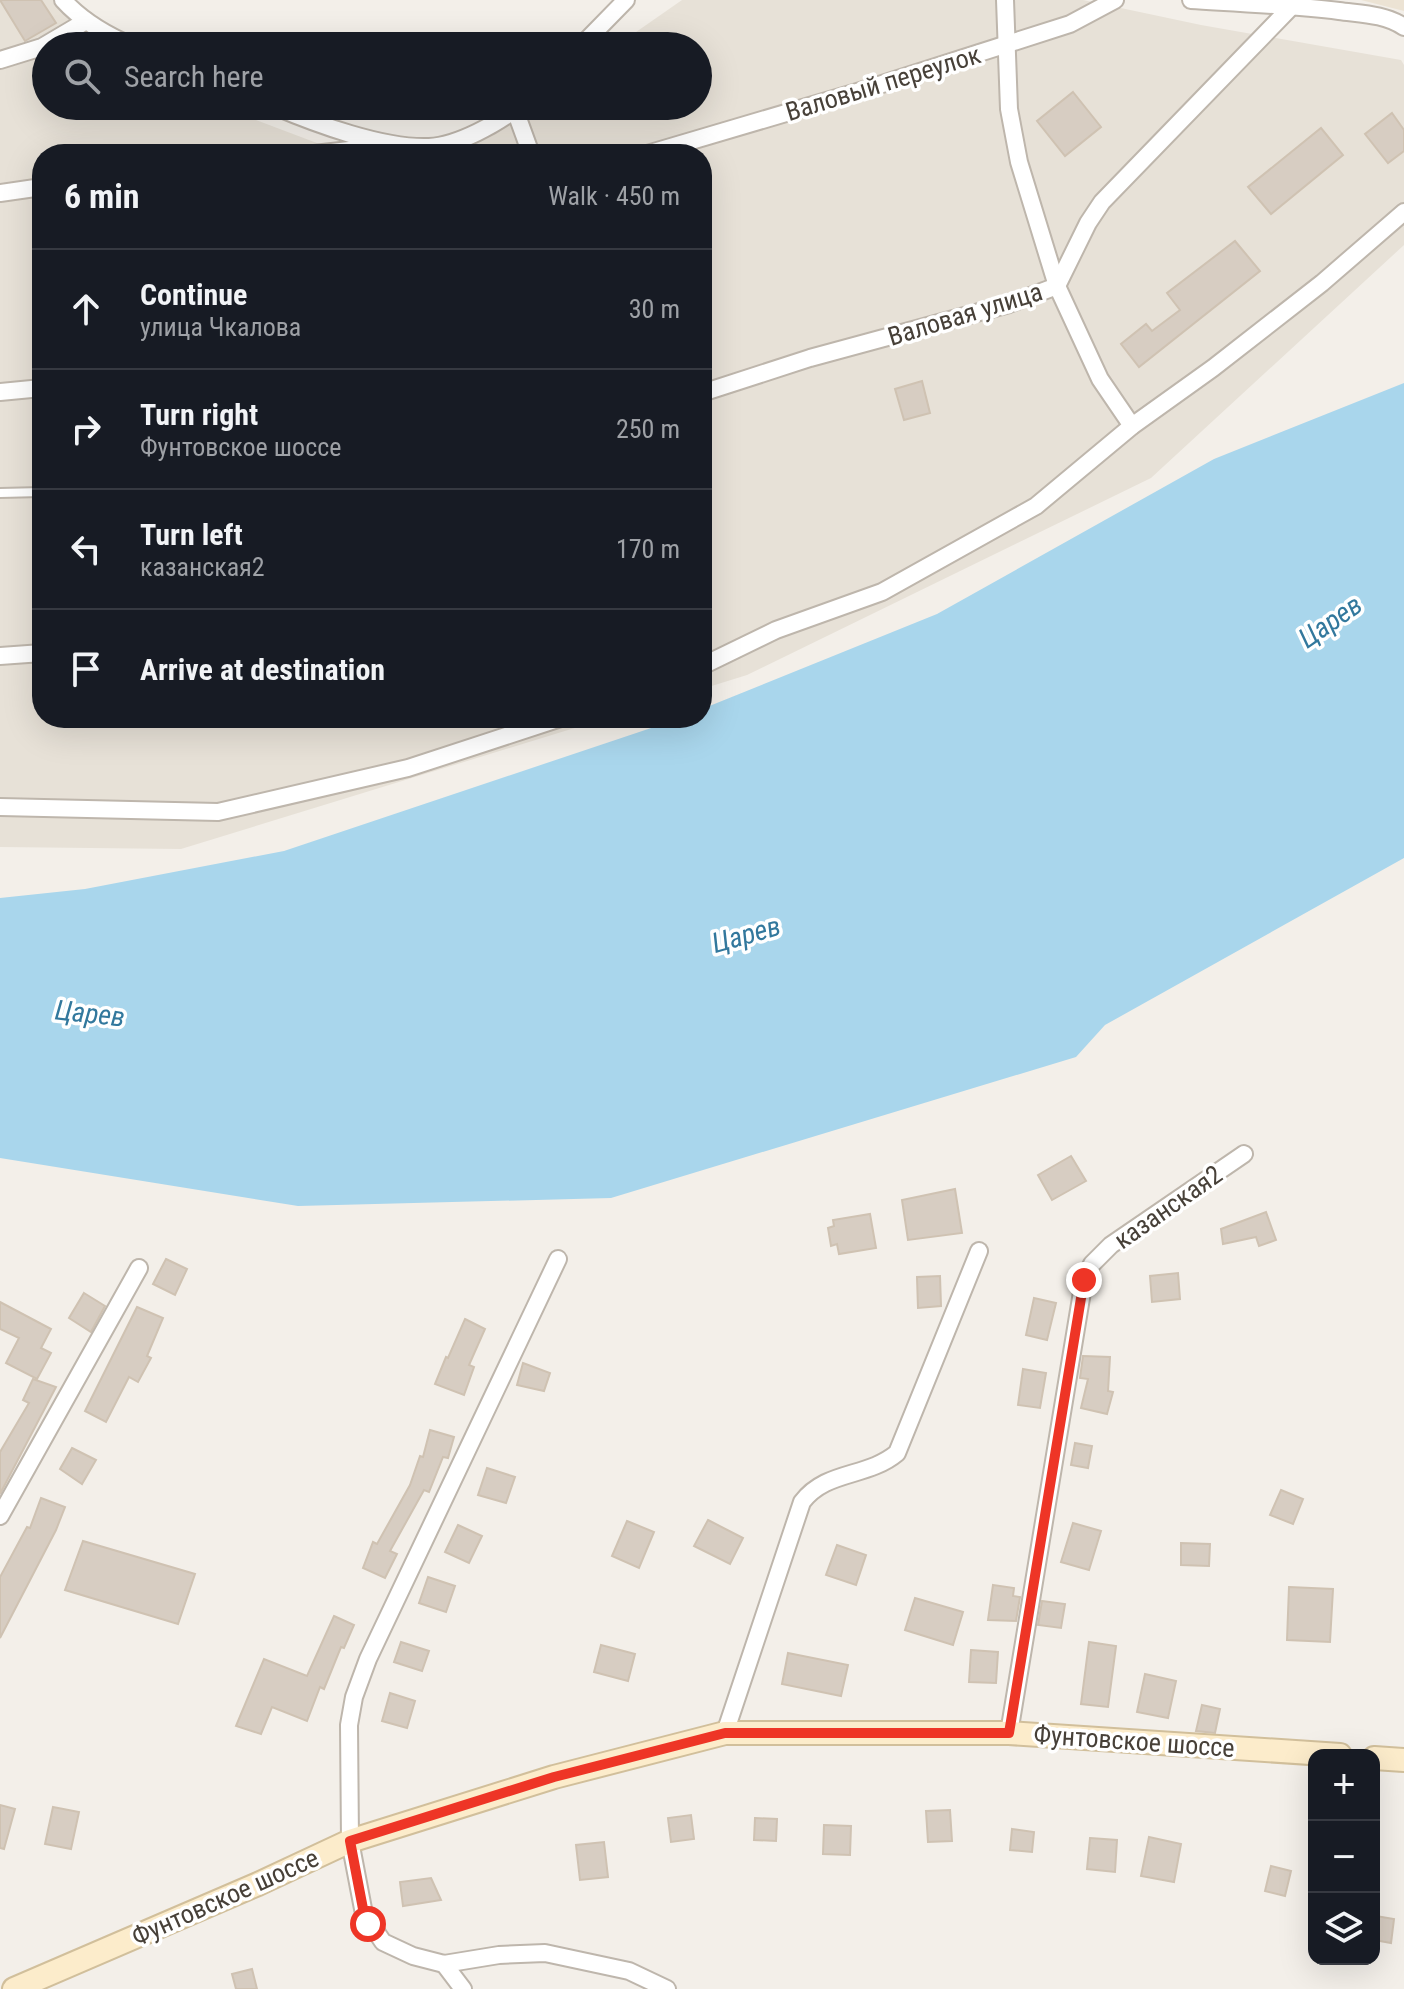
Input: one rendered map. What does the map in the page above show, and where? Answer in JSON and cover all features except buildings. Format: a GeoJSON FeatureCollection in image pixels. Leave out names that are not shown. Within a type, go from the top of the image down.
{"type":"FeatureCollection","features":[{"type":"Feature","properties":{"kind":"street"},"geometry":{"type":"LineString","coordinates":[[63,0],[103,32]]}},
{"type":"Feature","properties":{"kind":"street"},"geometry":{"type":"LineString","coordinates":[[595,32],[626,0]]}},
{"type":"Feature","properties":{"kind":"street"},"geometry":{"type":"LineString","coordinates":[[1005,0],[1009,109],[1019,162],[1057,286],[1100,379],[1132,426]]}},
{"type":"Feature","properties":{"kind":"street","name":"Валовый переулок"},"geometry":{"type":"LineString","coordinates":[[680,144],[1007,45],[1070,24],[1115,0]]}},
{"type":"Feature","properties":{"kind":"street"},"geometry":{"type":"LineString","coordinates":[[1191,0],[1293,5],[1373,15],[1404,27]]}},
{"type":"Feature","properties":{"kind":"street","name":"Валовая улица"},"geometry":{"type":"LineString","coordinates":[[712,390],[810,358],[1009,304],[1057,286],[1088,223],[1102,202],[1293,5]]}},
{"type":"Feature","properties":{"kind":"street"},"geometry":{"type":"LineString","coordinates":[[67,32],[86,21]]}},
{"type":"Feature","properties":{"kind":"street"},"geometry":{"type":"LineString","coordinates":[[0,60],[32,50]]}},
{"type":"Feature","properties":{"kind":"street"},"geometry":{"type":"LineString","coordinates":[[311,120],[392,144]]}},
{"type":"Feature","properties":{"kind":"street"},"geometry":{"type":"LineString","coordinates":[[444,144],[472,134],[496,120]]}},
{"type":"Feature","properties":{"kind":"street"},"geometry":{"type":"LineString","coordinates":[[521,120],[528,144]]}},
{"type":"Feature","properties":{"kind":"street"},"geometry":{"type":"LineString","coordinates":[[0,193],[32,188]]}},
{"type":"Feature","properties":{"kind":"street"},"geometry":{"type":"LineString","coordinates":[[712,658],[776,630],[882,592],[1036,506],[1132,426],[1322,283],[1404,212]]}},
{"type":"Feature","properties":{"kind":"street"},"geometry":{"type":"LineString","coordinates":[[0,392],[32,389]]}},
{"type":"Feature","properties":{"kind":"street"},"geometry":{"type":"LineString","coordinates":[[0,656],[32,654]]}},
{"type":"Feature","properties":{"kind":"street"},"geometry":{"type":"LineString","coordinates":[[0,807],[218,812],[408,768],[530,728]]}},
{"type":"Feature","properties":{"kind":"street","name":"казанская2"},"geometry":{"type":"LineString","coordinates":[[1009,1733],[1084,1280],[1092,1264],[1111,1245],[1244,1154]]}},
{"type":"Feature","properties":{"kind":"street"},"geometry":{"type":"LineString","coordinates":[[725,1733],[802,1502],[816,1485],[872,1468],[897,1453],[979,1251]]}},
{"type":"Feature","properties":{"kind":"street"},"geometry":{"type":"LineString","coordinates":[[558,1259],[368,1659],[354,1697],[349,1725],[350,1841],[364,1914],[383,1942],[395,1949],[444,1964],[499,1955],[545,1953],[629,1971],[667,1989]]}},
{"type":"Feature","properties":{"kind":"street"},"geometry":{"type":"LineString","coordinates":[[0,1516],[139,1268]]}},
{"type":"Feature","properties":{"kind":"street","name":"Фунтовское шоссе"},"geometry":{"type":"LineString","coordinates":[[14,1989],[350,1841],[554,1777],[725,1733],[1009,1733],[1308,1753]]}},
{"type":"Feature","properties":{"kind":"street"},"geometry":{"type":"LineString","coordinates":[[1380,1758],[1404,1760]]}},
{"type":"Feature","properties":{"kind":"street"},"geometry":{"type":"LineString","coordinates":[[444,1964],[463,1989]]}},
{"type":"Feature","properties":{"kind":"lane"},"geometry":{"type":"LineString","coordinates":[[0,493],[32,492]]}},
{"type":"Feature","properties":{"kind":"shaded area"},"geometry":{"type":"Polygon","coordinates":[[[0,0],[55,0],[81,32],[32,32],[32,120],[256,120],[320,144],[32,144],[32,728],[574,728],[181,849],[0,847],[0,0]]]}},
{"type":"Feature","properties":{"kind":"shaded area"},"geometry":{"type":"Polygon","coordinates":[[[682,0],[1083,0],[1201,25],[1401,60],[1404,65],[1404,245],[1151,478],[747,675],[712,686],[712,144],[474,144],[509,120],[712,120],[712,32],[636,32],[682,0]]]}},
{"type":"Feature","properties":{"kind":"shaded area"},"geometry":{"type":"Polygon","coordinates":[[[1361,0],[1404,0],[1404,11],[1361,0]]]}},
{"type":"Feature","properties":{"kind":"water","name":"Царев"},"geometry":{"type":"Polygon","coordinates":[[[1404,383],[1404,858],[1105,1025],[1076,1057],[611,1198],[298,1206],[0,1158],[0,898],[85,889],[284,851],[651,728],[712,728],[712,705],[937,614],[1214,459],[1404,383]]]}},
{"type":"Feature","properties":{"kind":"route"},"geometry":{"type":"LineString","coordinates":[[368,1924],[350,1841],[554,1777],[725,1733],[1009,1733],[1084,1280]]}}]}
